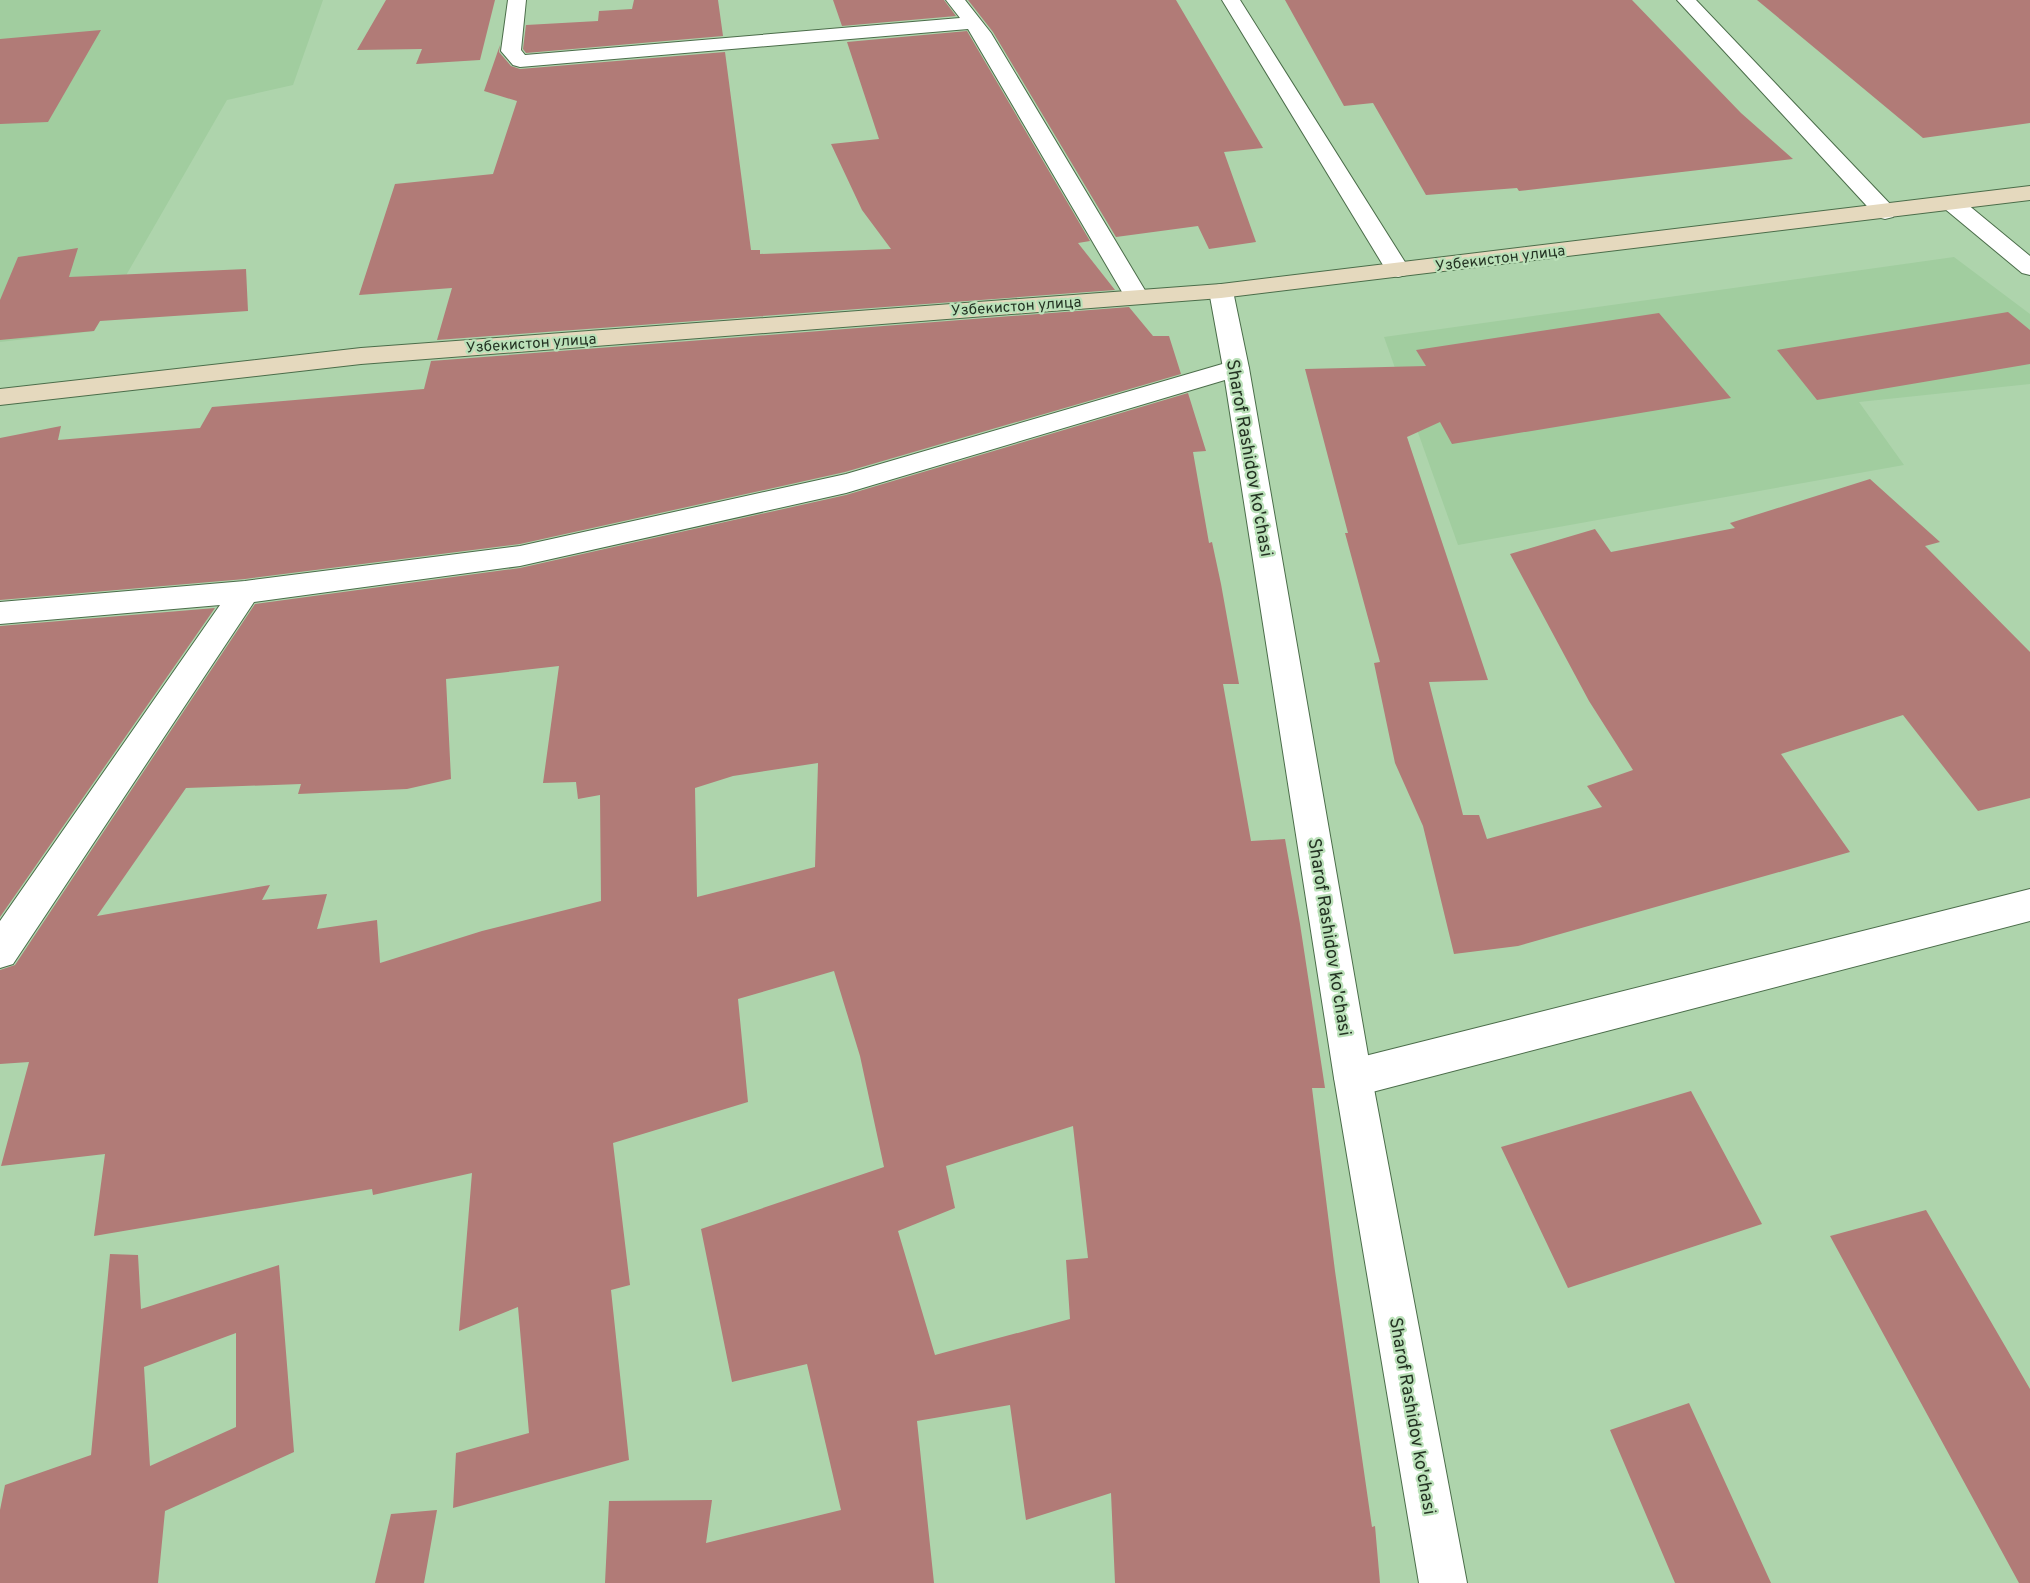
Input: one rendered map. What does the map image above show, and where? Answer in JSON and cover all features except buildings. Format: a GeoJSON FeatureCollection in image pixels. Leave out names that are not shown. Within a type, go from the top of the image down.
{"type":"FeatureCollection","features":[{"type":"Feature","properties":{"kind":"main road","name":"Узбекистон улица"},"geometry":{"type":"LineString","coordinates":[[0,397],[361,356],[1221,291],[2030,194]]}},
{"type":"Feature","properties":{"kind":"street"},"geometry":{"type":"LineString","coordinates":[[517,0],[511,51],[520,61],[973,23]]}},
{"type":"Feature","properties":{"kind":"street"},"geometry":{"type":"LineString","coordinates":[[955,0],[973,23],[1137,297]]}},
{"type":"Feature","properties":{"kind":"street"},"geometry":{"type":"LineString","coordinates":[[1231,0],[1398,270]]}},
{"type":"Feature","properties":{"kind":"street"},"geometry":{"type":"LineString","coordinates":[[1686,0],[1885,212]]}},
{"type":"Feature","properties":{"kind":"street"},"geometry":{"type":"LineString","coordinates":[[1953,204],[2030,268]]}},
{"type":"Feature","properties":{"kind":"street","name":"Sharof Rashidov ko'chasi"},"geometry":{"type":"LineString","coordinates":[[1221,291],[1236,368],[1353,1078],[1443,1583]]}},
{"type":"Feature","properties":{"kind":"street"},"geometry":{"type":"LineString","coordinates":[[0,613],[245,592],[520,556],[835,486],[1236,368]]}},
{"type":"Feature","properties":{"kind":"street"},"geometry":{"type":"LineString","coordinates":[[0,952],[245,592]]}},
{"type":"Feature","properties":{"kind":"street"},"geometry":{"type":"LineString","coordinates":[[1353,1078],[2030,905]]}},
{"type":"Feature","properties":{"kind":"shaded area"},"geometry":{"type":"Polygon","coordinates":[[[0,0],[323,0],[293,85],[227,100],[94,331],[0,342],[0,0]]]}},
{"type":"Feature","properties":{"kind":"shaded area"},"geometry":{"type":"Polygon","coordinates":[[[1954,257],[2030,314],[2030,384],[1859,402],[1904,465],[1458,545],[1384,337],[1954,257]]]}}]}
